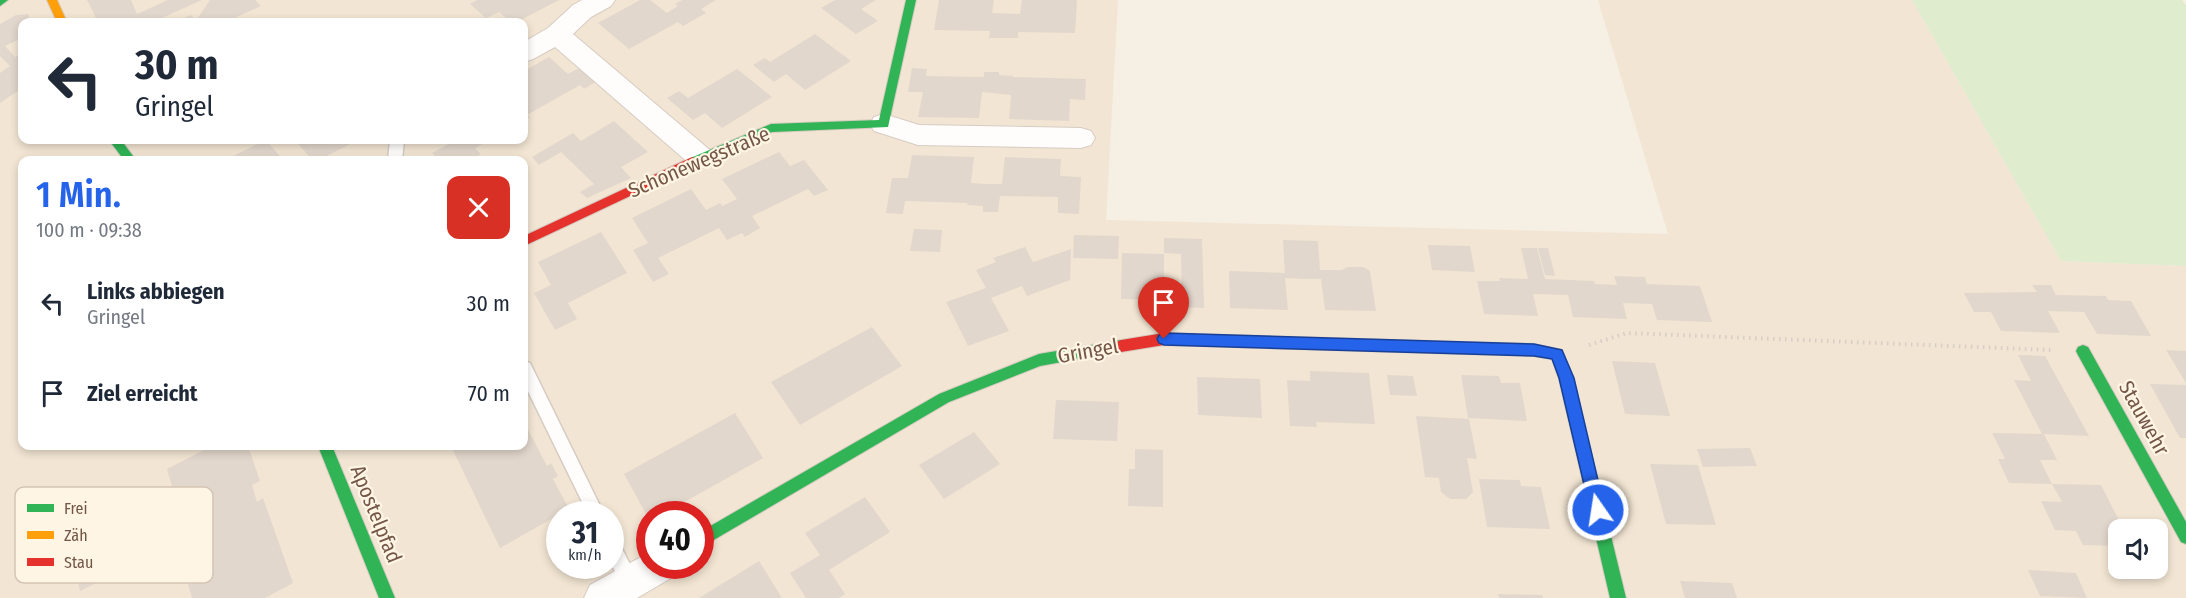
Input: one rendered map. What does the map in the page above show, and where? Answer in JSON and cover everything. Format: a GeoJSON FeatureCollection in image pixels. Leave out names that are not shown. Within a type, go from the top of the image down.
{"type":"FeatureCollection","features":[{"type":"Feature","properties":{"kind":"street"},"geometry":{"type":"LineString","coordinates":[[52,0],[60,18]]}},
{"type":"Feature","properties":{"kind":"street"},"geometry":{"type":"LineString","coordinates":[[528,51],[558,34],[582,11],[602,0]]}},
{"type":"Feature","properties":{"kind":"street"},"geometry":{"type":"LineString","coordinates":[[884,124],[911,0]]}},
{"type":"Feature","properties":{"kind":"street"},"geometry":{"type":"LineString","coordinates":[[558,34],[701,158]]}},
{"type":"Feature","properties":{"kind":"street","name":"Schonewegstraße"},"geometry":{"type":"LineString","coordinates":[[528,239],[701,158],[771,128],[884,124],[918,135],[1082,138]]}},
{"type":"Feature","properties":{"kind":"street","name":"Gringel"},"geometry":{"type":"LineString","coordinates":[[714,533],[944,398],[1039,360],[1164,339],[1534,350],[1557,354]]}},
{"type":"Feature","properties":{"kind":"street","name":"Stauwehr"},"geometry":{"type":"LineString","coordinates":[[2083,351],[2186,537]]}},
{"type":"Feature","properties":{"kind":"street"},"geometry":{"type":"LineString","coordinates":[[1557,354],[1566,378],[1618,598]]}},
{"type":"Feature","properties":{"kind":"street","name":"Apostelpfad"},"geometry":{"type":"LineString","coordinates":[[327,450],[387,598]]}},
{"type":"Feature","properties":{"kind":"lane"},"geometry":{"type":"LineString","coordinates":[[528,376],[590,501]]}},
{"type":"Feature","properties":{"kind":"path"},"geometry":{"type":"LineString","coordinates":[[1557,354],[1627,333],[2083,351]]}},
{"type":"Feature","properties":{"kind":"shaded area"},"geometry":{"type":"Polygon","coordinates":[[[0,0],[1118,0],[1106,220],[1668,234],[1598,0],[1912,0],[2061,261],[2186,266],[2186,598],[0,598],[0,0]]]}},
{"type":"Feature","properties":{"kind":"green space"},"geometry":{"type":"Polygon","coordinates":[[[1912,0],[2182,0],[2186,5],[2186,266],[2061,261],[1912,0]]]}},
{"type":"Feature","properties":{"kind":"building"},"geometry":{"type":"Polygon","coordinates":[[[87,0],[131,0],[137,14],[168,0],[202,0],[162,18],[96,18],[87,0]]]}},
{"type":"Feature","properties":{"kind":"building"},"geometry":{"type":"Polygon","coordinates":[[[210,0],[255,0],[261,6],[234,18],[198,18],[210,0]]]}},
{"type":"Feature","properties":{"kind":"building"},"geometry":{"type":"Polygon","coordinates":[[[477,0],[559,0],[525,18],[506,18],[499,12],[486,18],[470,4],[477,0]]]}},
{"type":"Feature","properties":{"kind":"building"},"geometry":{"type":"Polygon","coordinates":[[[640,0],[650,0],[667,13],[678,6],[675,4],[682,0],[716,0],[701,9],[706,13],[683,26],[678,22],[629,49],[598,23],[640,0]]]}},
{"type":"Feature","properties":{"kind":"building"},"geometry":{"type":"Polygon","coordinates":[[[835,0],[876,0],[861,9],[878,21],[856,34],[821,8],[835,0]]]}},
{"type":"Feature","properties":{"kind":"building"},"geometry":{"type":"Polygon","coordinates":[[[939,0],[994,0],[992,13],[1020,14],[1022,0],[1077,0],[1075,33],[1018,32],[1018,38],[989,38],[990,31],[934,30],[939,0]]]}},
{"type":"Feature","properties":{"kind":"building"},"geometry":{"type":"Polygon","coordinates":[[[28,14],[30,18],[18,18],[18,40],[5,46],[15,57],[18,55],[18,91],[0,103],[0,73],[10,66],[0,56],[0,24],[16,15],[28,14]]]}},
{"type":"Feature","properties":{"kind":"building"},"geometry":{"type":"Polygon","coordinates":[[[815,34],[851,61],[805,90],[786,74],[774,82],[753,65],[765,58],[770,62],[815,34]]]}},
{"type":"Feature","properties":{"kind":"building"},"geometry":{"type":"Polygon","coordinates":[[[549,57],[568,74],[581,67],[597,81],[584,89],[580,85],[528,114],[528,69],[549,57]]]}},
{"type":"Feature","properties":{"kind":"building"},"geometry":{"type":"Polygon","coordinates":[[[912,68],[927,69],[926,76],[984,77],[984,72],[999,72],[999,75],[1013,77],[1086,79],[1085,100],[1070,99],[1069,121],[1009,119],[1011,95],[982,92],[979,118],[918,117],[923,92],[908,92],[912,68]]]}},
{"type":"Feature","properties":{"kind":"building"},"geometry":{"type":"Polygon","coordinates":[[[737,69],[772,97],[722,128],[705,113],[693,120],[667,98],[679,91],[688,98],[737,69]]]}},
{"type":"Feature","properties":{"kind":"building"},"geometry":{"type":"Polygon","coordinates":[[[614,121],[648,152],[621,167],[631,178],[587,198],[580,192],[594,184],[561,152],[539,165],[532,157],[573,133],[581,141],[614,121]]]}},
{"type":"Feature","properties":{"kind":"building"},"geometry":{"type":"Polygon","coordinates":[[[258,144],[269,144],[280,156],[233,156],[258,144]]]}},
{"type":"Feature","properties":{"kind":"building"},"geometry":{"type":"Polygon","coordinates":[[[298,144],[350,144],[327,156],[309,156],[298,144]]]}},
{"type":"Feature","properties":{"kind":"building"},"geometry":{"type":"Polygon","coordinates":[[[449,144],[482,144],[475,148],[481,154],[477,156],[435,156],[432,153],[449,144]]]}},
{"type":"Feature","properties":{"kind":"building"},"geometry":{"type":"Polygon","coordinates":[[[779,152],[790,166],[804,160],[828,190],[814,196],[808,189],[752,216],[760,228],[745,237],[742,233],[727,240],[719,228],[658,258],[669,274],[653,282],[633,250],[648,243],[632,218],[691,189],[706,210],[720,203],[722,206],[737,199],[722,179],[779,152]]]}},
{"type":"Feature","properties":{"kind":"building"},"geometry":{"type":"Polygon","coordinates":[[[912,155],[974,157],[971,183],[986,184],[1002,184],[1005,157],[1061,159],[1060,176],[1081,177],[1079,214],[1058,213],[1058,197],[1000,196],[998,212],[983,212],[983,206],[967,205],[968,203],[905,201],[903,214],[886,213],[892,178],[908,178],[912,155]]]}},
{"type":"Feature","properties":{"kind":"building"},"geometry":{"type":"Polygon","coordinates":[[[914,229],[942,230],[940,252],[910,251],[914,229]]]}},
{"type":"Feature","properties":{"kind":"building"},"geometry":{"type":"Polygon","coordinates":[[[601,232],[627,273],[568,303],[577,319],[555,330],[534,293],[551,285],[538,262],[601,232]]]}},
{"type":"Feature","properties":{"kind":"building"},"geometry":{"type":"Polygon","coordinates":[[[1074,235],[1119,236],[1118,259],[1073,258],[1074,235]]]}},
{"type":"Feature","properties":{"kind":"building"},"geometry":{"type":"Polygon","coordinates":[[[1164,238],[1202,239],[1204,308],[1182,307],[1181,254],[1164,253],[1164,238]]]}},
{"type":"Feature","properties":{"kind":"building"},"geometry":{"type":"Polygon","coordinates":[[[1283,240],[1318,241],[1320,270],[1363,267],[1370,271],[1376,311],[1325,310],[1321,279],[1285,278],[1288,310],[1230,308],[1229,271],[1285,273],[1283,240]]]}},
{"type":"Feature","properties":{"kind":"building"},"geometry":{"type":"Polygon","coordinates":[[[1428,245],[1470,246],[1475,272],[1432,270],[1428,245]]]}},
{"type":"Feature","properties":{"kind":"building"},"geometry":{"type":"Polygon","coordinates":[[[1025,247],[1033,262],[1071,249],[1070,280],[1027,296],[1022,286],[991,298],[1009,331],[968,346],[946,302],[986,288],[976,270],[996,262],[993,258],[1025,247]]]}},
{"type":"Feature","properties":{"kind":"building"},"geometry":{"type":"Polygon","coordinates":[[[1521,248],[1537,248],[1545,279],[1594,281],[1595,284],[1617,285],[1614,276],[1645,277],[1647,284],[1700,286],[1712,322],[1657,320],[1652,304],[1623,303],[1627,319],[1573,317],[1568,295],[1533,294],[1538,316],[1484,314],[1477,281],[1500,281],[1499,278],[1528,279],[1521,248]]]}},
{"type":"Feature","properties":{"kind":"building"},"geometry":{"type":"Polygon","coordinates":[[[1538,248],[1548,248],[1555,276],[1545,275],[1538,248]]]}},
{"type":"Feature","properties":{"kind":"building"},"geometry":{"type":"Polygon","coordinates":[[[1122,253],[1164,254],[1164,300],[1121,299],[1122,253]]]}},
{"type":"Feature","properties":{"kind":"building"},"geometry":{"type":"Polygon","coordinates":[[[2032,285],[2051,285],[2056,295],[2106,296],[2108,300],[2131,301],[2151,336],[2097,334],[2084,312],[2048,311],[2060,333],[2001,331],[1991,312],[1974,312],[1964,293],[2037,292],[2032,285]]]}},
{"type":"Feature","properties":{"kind":"building"},"geometry":{"type":"Polygon","coordinates":[[[872,327],[902,366],[800,425],[771,382],[872,327]]]}},
{"type":"Feature","properties":{"kind":"building"},"geometry":{"type":"Polygon","coordinates":[[[2166,350],[2186,351],[2186,383],[2166,350]]]}},
{"type":"Feature","properties":{"kind":"building"},"geometry":{"type":"Polygon","coordinates":[[[2018,355],[2045,356],[2089,436],[2044,434],[2057,460],[2040,460],[2052,484],[2009,483],[1998,459],[2005,459],[1992,433],[2042,434],[2014,380],[2031,381],[2018,355]]]}},
{"type":"Feature","properties":{"kind":"building"},"geometry":{"type":"Polygon","coordinates":[[[1612,361],[1655,363],[1670,416],[1625,414],[1612,361]]]}},
{"type":"Feature","properties":{"kind":"building"},"geometry":{"type":"Polygon","coordinates":[[[1310,371],[1369,373],[1375,424],[1316,422],[1317,427],[1290,426],[1287,380],[1310,381],[1310,371]]]}},
{"type":"Feature","properties":{"kind":"building"},"geometry":{"type":"Polygon","coordinates":[[[1387,375],[1413,376],[1417,396],[1390,395],[1387,375]]]}},
{"type":"Feature","properties":{"kind":"building"},"geometry":{"type":"Polygon","coordinates":[[[1461,375],[1499,376],[1501,383],[1520,383],[1527,421],[1468,418],[1461,375]]]}},
{"type":"Feature","properties":{"kind":"building"},"geometry":{"type":"Polygon","coordinates":[[[1197,377],[1260,379],[1262,418],[1198,415],[1197,377]]]}},
{"type":"Feature","properties":{"kind":"building"},"geometry":{"type":"Polygon","coordinates":[[[2150,384],[2186,385],[2186,438],[2180,438],[2150,384]]]}},
{"type":"Feature","properties":{"kind":"building"},"geometry":{"type":"Polygon","coordinates":[[[1056,400],[1119,402],[1117,441],[1053,439],[1056,400]]]}},
{"type":"Feature","properties":{"kind":"building"},"geometry":{"type":"Polygon","coordinates":[[[735,413],[763,458],[686,501],[639,501],[624,474],[735,413]]]}},
{"type":"Feature","properties":{"kind":"building"},"geometry":{"type":"Polygon","coordinates":[[[1416,416],[1469,419],[1477,459],[1467,458],[1473,492],[1466,499],[1450,499],[1441,492],[1439,478],[1425,477],[1416,416]]]}},
{"type":"Feature","properties":{"kind":"building"},"geometry":{"type":"Polygon","coordinates":[[[528,430],[547,466],[551,463],[558,476],[553,479],[565,501],[546,501],[546,522],[500,548],[453,450],[528,450],[528,430]]]}},
{"type":"Feature","properties":{"kind":"building"},"geometry":{"type":"Polygon","coordinates":[[[974,432],[1000,464],[944,499],[919,465],[974,432]]]}},
{"type":"Feature","properties":{"kind":"building"},"geometry":{"type":"Polygon","coordinates":[[[1750,448],[1757,466],[1703,467],[1697,449],[1750,448]]]}},
{"type":"Feature","properties":{"kind":"building"},"geometry":{"type":"Polygon","coordinates":[[[1135,449],[1163,450],[1163,507],[1128,506],[1129,469],[1135,469],[1135,449]]]}},
{"type":"Feature","properties":{"kind":"building"},"geometry":{"type":"Polygon","coordinates":[[[204,450],[249,450],[260,481],[252,485],[257,502],[263,498],[293,583],[265,598],[192,598],[188,583],[213,583],[213,487],[172,487],[167,469],[204,450]]]}},
{"type":"Feature","properties":{"kind":"building"},"geometry":{"type":"Polygon","coordinates":[[[1650,464],[1698,465],[1716,525],[1666,524],[1650,464]]]}},
{"type":"Feature","properties":{"kind":"building"},"geometry":{"type":"Polygon","coordinates":[[[1479,479],[1520,480],[1521,486],[1541,487],[1550,529],[1487,527],[1479,479]]]}},
{"type":"Feature","properties":{"kind":"building"},"geometry":{"type":"Polygon","coordinates":[[[2052,484],[2101,485],[2118,519],[2108,519],[2108,546],[2083,545],[2076,531],[2055,530],[2041,501],[2062,502],[2052,484]]]}},
{"type":"Feature","properties":{"kind":"building"},"geometry":{"type":"Polygon","coordinates":[[[865,497],[890,532],[829,570],[845,594],[839,598],[806,598],[790,573],[820,555],[805,533],[865,497]]]}},
{"type":"Feature","properties":{"kind":"building"},"geometry":{"type":"Polygon","coordinates":[[[759,561],[782,598],[699,598],[759,561]]]}},
{"type":"Feature","properties":{"kind":"building"},"geometry":{"type":"Polygon","coordinates":[[[2028,570],[2076,573],[2087,598],[2040,596],[2028,570]]]}},
{"type":"Feature","properties":{"kind":"building"},"geometry":{"type":"Polygon","coordinates":[[[1680,581],[1732,583],[1737,598],[1685,598],[1680,581]]]}},
{"type":"Feature","properties":{"kind":"building"},"geometry":{"type":"Polygon","coordinates":[[[78,583],[96,583],[80,591],[78,583]]]}},
{"type":"Feature","properties":{"kind":"building"},"geometry":{"type":"Polygon","coordinates":[[[1498,594],[1542,595],[1543,598],[1499,598],[1498,594]]]}},
{"type":"Feature","properties":{"kind":"traffic: fast"},"geometry":{"type":"LineString","coordinates":[[692,162],[771,128],[884,124],[911,0]]}},
{"type":"Feature","properties":{"kind":"traffic: fast"},"geometry":{"type":"LineString","coordinates":[[118,144],[127,156]]}},
{"type":"Feature","properties":{"kind":"traffic: fast"},"geometry":{"type":"LineString","coordinates":[[714,533],[944,398],[1039,360],[1121,346]]}},
{"type":"Feature","properties":{"kind":"traffic: fast"},"geometry":{"type":"LineString","coordinates":[[1465,348],[1534,350],[1557,354],[1566,379],[1618,598]]}},
{"type":"Feature","properties":{"kind":"traffic: fast"},"geometry":{"type":"LineString","coordinates":[[2083,351],[2186,537]]}},
{"type":"Feature","properties":{"kind":"traffic: fast"},"geometry":{"type":"LineString","coordinates":[[327,450],[387,598]]}},
{"type":"Feature","properties":{"kind":"traffic: slow"},"geometry":{"type":"LineString","coordinates":[[52,0],[60,18]]}},
{"type":"Feature","properties":{"kind":"traffic: jam"},"geometry":{"type":"LineString","coordinates":[[528,239],[692,162]]}},
{"type":"Feature","properties":{"kind":"traffic: jam"},"geometry":{"type":"LineString","coordinates":[[1121,346],[1164,339],[1465,348]]}},
{"type":"Feature","properties":{"kind":"route"},"geometry":{"type":"LineString","coordinates":[[1164,339],[1534,350],[1557,354],[1566,378],[1598,510]]}}]}
